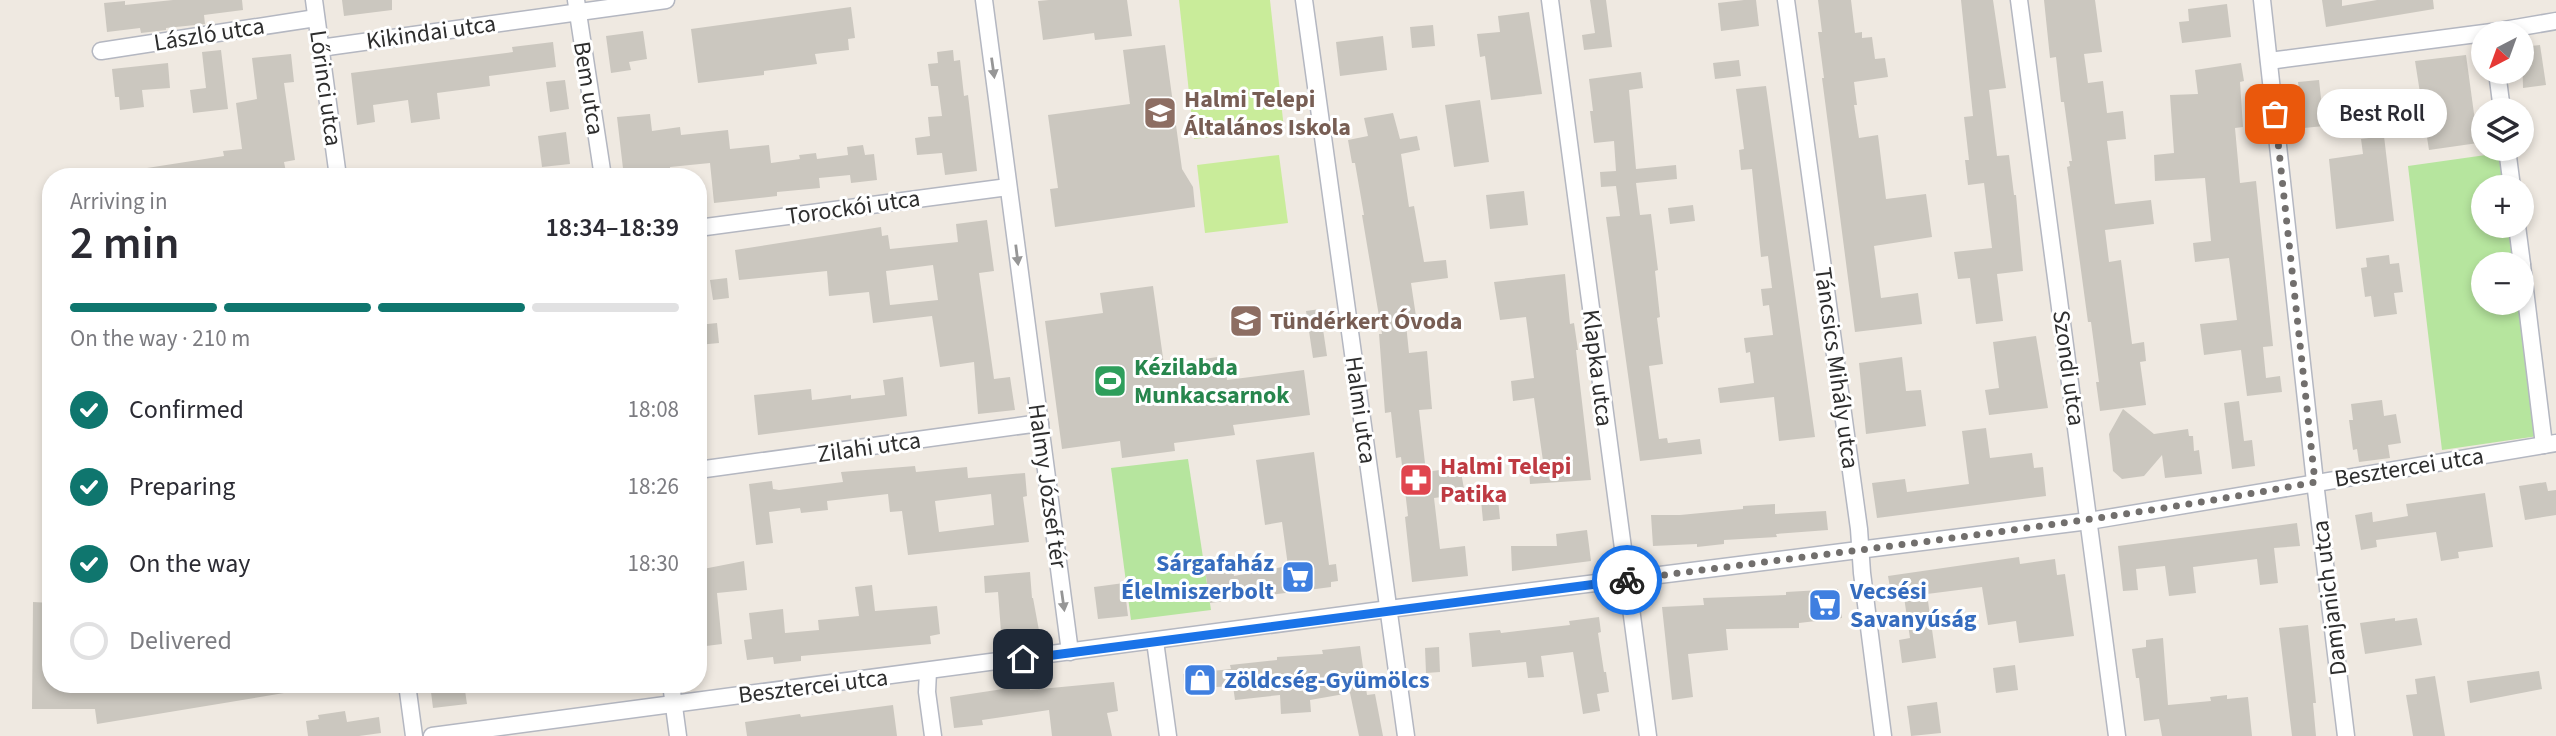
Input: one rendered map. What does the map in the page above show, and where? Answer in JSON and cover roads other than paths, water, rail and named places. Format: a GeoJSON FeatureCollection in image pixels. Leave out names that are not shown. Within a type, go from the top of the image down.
{"type":"FeatureCollection","features":[{"type":"Feature","properties":{"kind":"street","name":"Lőrinci utca"},"geometry":{"type":"LineString","coordinates":[[314,0],[337,168]]}},
{"type":"Feature","properties":{"kind":"street","name":"Kikindai utca"},"geometry":{"type":"LineString","coordinates":[[320,48],[577,6],[666,0]]}},
{"type":"Feature","properties":{"kind":"street","name":"Halmy József tér"},"geometry":{"type":"LineString","coordinates":[[984,0],[1070,652]]}},
{"type":"Feature","properties":{"kind":"street","name":"Halmi utca"},"geometry":{"type":"LineString","coordinates":[[1304,0],[1406,736]]}},
{"type":"Feature","properties":{"kind":"street","name":"Klapka utca"},"geometry":{"type":"LineString","coordinates":[[1550,0],[1648,736]]}},
{"type":"Feature","properties":{"kind":"street","name":"Táncsics Mihály utca"},"geometry":{"type":"LineString","coordinates":[[1786,0],[1862,548],[1862,573],[1883,736]]}},
{"type":"Feature","properties":{"kind":"street","name":"Szondi utca"},"geometry":{"type":"LineString","coordinates":[[2019,0],[2118,736]]}},
{"type":"Feature","properties":{"kind":"street","name":"Damjanich utca"},"geometry":{"type":"LineString","coordinates":[[2262,0],[2346,736]]}},
{"type":"Feature","properties":{"kind":"street","name":"Bem utca"},"geometry":{"type":"LineString","coordinates":[[577,6],[602,168]]}},
{"type":"Feature","properties":{"kind":"street","name":"László utca"},"geometry":{"type":"LineString","coordinates":[[101,51],[316,18]]}},
{"type":"Feature","properties":{"kind":"street"},"geometry":{"type":"LineString","coordinates":[[2534,25],[2556,21]]}},
{"type":"Feature","properties":{"kind":"street"},"geometry":{"type":"LineString","coordinates":[[2269,61],[2471,36]]}},
{"type":"Feature","properties":{"kind":"street","name":"Torockói utca"},"geometry":{"type":"LineString","coordinates":[[707,227],[1008,187]]}},
{"type":"Feature","properties":{"kind":"street"},"geometry":{"type":"LineString","coordinates":[[2530,315],[2550,444]]}},
{"type":"Feature","properties":{"kind":"street","name":"Zilahi utca"},"geometry":{"type":"LineString","coordinates":[[707,469],[1040,423]]}},
{"type":"Feature","properties":{"kind":"street","name":"Besztercei utca"},"geometry":{"type":"LineString","coordinates":[[1389,609],[2089,521],[2550,444]]}},
{"type":"Feature","properties":{"kind":"street"},"geometry":{"type":"LineString","coordinates":[[1070,652],[1389,609]]}},
{"type":"Feature","properties":{"kind":"street"},"geometry":{"type":"LineString","coordinates":[[1154,641],[1168,736]]}},
{"type":"Feature","properties":{"kind":"street","name":"Besztercei utca"},"geometry":{"type":"LineString","coordinates":[[432,736],[1070,652]]}},
{"type":"Feature","properties":{"kind":"street"},"geometry":{"type":"LineString","coordinates":[[928,671],[933,736]]}},
{"type":"Feature","properties":{"kind":"street"},"geometry":{"type":"LineString","coordinates":[[408,693],[414,736]]}},
{"type":"Feature","properties":{"kind":"street"},"geometry":{"type":"LineString","coordinates":[[672,693],[678,736]]}},
{"type":"Feature","properties":{"kind":"place","name":"Halmi Telepi Általános Iskola"},"geometry":{"type":"Point","coordinates":[1160,113]}},
{"type":"Feature","properties":{"kind":"place","name":"Best Roll"},"geometry":{"type":"Point","coordinates":[2275,114]}},
{"type":"Feature","properties":{"kind":"place","name":"Tündérkert Óvoda"},"geometry":{"type":"Point","coordinates":[1246,321]}},
{"type":"Feature","properties":{"kind":"place","name":"Kézilabda Munkacsarnok"},"geometry":{"type":"Point","coordinates":[1110,381]}},
{"type":"Feature","properties":{"kind":"place","name":"Halmi Telepi Patika"},"geometry":{"type":"Point","coordinates":[1416,480]}},
{"type":"Feature","properties":{"kind":"place","name":"Sárgafaház Élelmiszerbolt"},"geometry":{"type":"Point","coordinates":[1298,577]}},
{"type":"Feature","properties":{"kind":"place","name":"Vecsési Savanyúság"},"geometry":{"type":"Point","coordinates":[1825,605]}},
{"type":"Feature","properties":{"kind":"place","name":"Zöldcség-Gyümölcs"},"geometry":{"type":"Point","coordinates":[1200,680]}}]}
